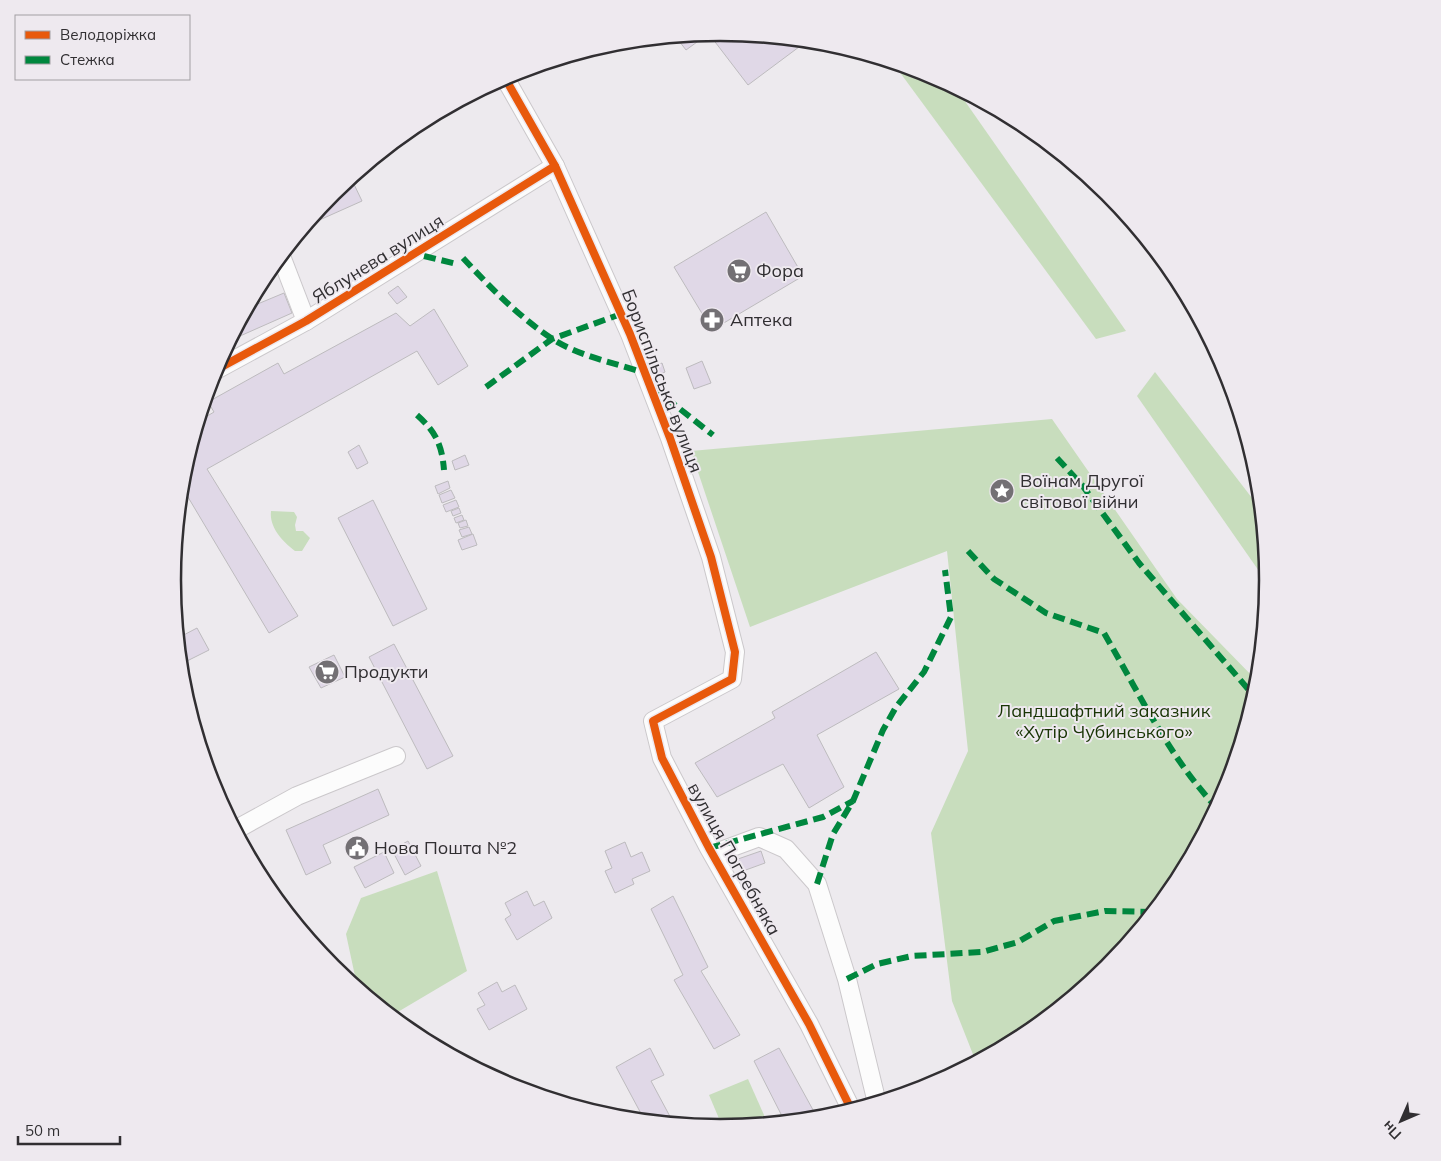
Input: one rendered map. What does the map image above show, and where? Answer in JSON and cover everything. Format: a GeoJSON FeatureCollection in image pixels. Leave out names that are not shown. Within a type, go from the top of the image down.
{"type":"FeatureCollection","features":[{"type":"Feature","properties":{"kind":"street","name":"Бориспільська вулиця"},"geometry":{"type":"LineString","coordinates":[[509,84],[555,166],[630,334],[712,556],[735,652]]}},
{"type":"Feature","properties":{"kind":"street","name":"Яблунева вулиця"},"geometry":{"type":"LineString","coordinates":[[227,364],[306,321],[555,166]]}},
{"type":"Feature","properties":{"kind":"street"},"geometry":{"type":"LineString","coordinates":[[284,264],[306,321]]}},
{"type":"Feature","properties":{"kind":"street","name":"вулиця Погребняка"},"geometry":{"type":"LineString","coordinates":[[735,652],[732,679],[653,721],[662,758],[713,854],[809,1024],[848,1104]]}},
{"type":"Feature","properties":{"kind":"street"},"geometry":{"type":"LineString","coordinates":[[241,827],[297,796],[396,756]]}},
{"type":"Feature","properties":{"kind":"street"},"geometry":{"type":"LineString","coordinates":[[713,854],[758,837],[786,849],[817,884],[847,979],[875,1096]]}},
{"type":"Feature","properties":{"kind":"green space"},"geometry":{"type":"Polygon","coordinates":[[[900,72],[927,82],[964,99],[1126,331],[1096,339],[900,72]]]}},
{"type":"Feature","properties":{"kind":"green space"},"geometry":{"type":"Polygon","coordinates":[[[1155,372],[1253,500],[1259,545],[1260,572],[1137,396],[1155,372]]]}},
{"type":"Feature","properties":{"kind":"green space","name":"Ландшафтний заказник «Хутір Чубинського»"},"geometry":{"type":"Polygon","coordinates":[[[1052,419],[1177,599],[1251,675],[1241,720],[1219,787],[1188,850],[1148,909],[1102,962],[1076,986],[1020,1029],[974,1056],[952,1001],[931,833],[968,751],[947,551],[750,627],[691,451],[1052,419]]]}},
{"type":"Feature","properties":{"kind":"green space"},"geometry":{"type":"Polygon","coordinates":[[[271,511],[294,512],[297,517],[296,531],[303,531],[310,538],[302,551],[295,551],[281,538],[272,523],[271,511]]]}},
{"type":"Feature","properties":{"kind":"green space"},"geometry":{"type":"Polygon","coordinates":[[[437,871],[467,971],[398,1012],[355,976],[346,934],[361,898],[437,871]]]}},
{"type":"Feature","properties":{"kind":"green space"},"geometry":{"type":"Polygon","coordinates":[[[748,1079],[765,1118],[720,1120],[709,1095],[748,1079]]]}},
{"type":"Feature","properties":{"kind":"building"},"geometry":{"type":"Polygon","coordinates":[[[714,41],[756,42],[799,47],[748,85],[714,41]]]}},
{"type":"Feature","properties":{"kind":"building"},"geometry":{"type":"Polygon","coordinates":[[[697,42],[686,50],[680,43],[697,42]]]}},
{"type":"Feature","properties":{"kind":"building"},"geometry":{"type":"Polygon","coordinates":[[[354,185],[362,201],[320,220],[354,185]]]}},
{"type":"Feature","properties":{"kind":"building","name":"Фора"},"geometry":{"type":"Polygon","coordinates":[[[766,212],[803,276],[712,330],[674,267],[766,212]]]}},
{"type":"Feature","properties":{"kind":"building"},"geometry":{"type":"Polygon","coordinates":[[[398,286],[407,297],[397,304],[388,293],[398,286]]]}},
{"type":"Feature","properties":{"kind":"building"},"geometry":{"type":"Polygon","coordinates":[[[284,293],[292,313],[240,336],[253,311],[257,304],[284,293]]]}},
{"type":"Feature","properties":{"kind":"building"},"geometry":{"type":"Polygon","coordinates":[[[434,309],[468,366],[438,385],[417,351],[207,469],[298,616],[269,633],[188,497],[207,416],[214,412],[210,406],[213,399],[278,363],[284,374],[396,313],[410,326],[434,309]]]}},
{"type":"Feature","properties":{"kind":"building"},"geometry":{"type":"Polygon","coordinates":[[[702,361],[711,383],[694,389],[686,368],[702,361]]]}},
{"type":"Feature","properties":{"kind":"building"},"geometry":{"type":"Polygon","coordinates":[[[662,363],[665,372],[655,377],[651,368],[662,363]]]}},
{"type":"Feature","properties":{"kind":"building"},"geometry":{"type":"Polygon","coordinates":[[[359,445],[368,463],[357,469],[348,452],[359,445]]]}},
{"type":"Feature","properties":{"kind":"building"},"geometry":{"type":"Polygon","coordinates":[[[465,455],[469,465],[455,470],[452,461],[465,455]]]}},
{"type":"Feature","properties":{"kind":"building"},"geometry":{"type":"Polygon","coordinates":[[[448,481],[450,488],[438,494],[435,486],[448,481]]]}},
{"type":"Feature","properties":{"kind":"building"},"geometry":{"type":"Polygon","coordinates":[[[451,490],[455,498],[442,503],[439,495],[451,490]]]}},
{"type":"Feature","properties":{"kind":"building"},"geometry":{"type":"Polygon","coordinates":[[[373,500],[427,609],[393,626],[338,518],[373,500]]]}},
{"type":"Feature","properties":{"kind":"building"},"geometry":{"type":"Polygon","coordinates":[[[456,500],[459,507],[446,512],[443,505],[456,500]]]}},
{"type":"Feature","properties":{"kind":"building"},"geometry":{"type":"Polygon","coordinates":[[[459,508],[461,513],[453,516],[451,511],[459,508]]]}},
{"type":"Feature","properties":{"kind":"building"},"geometry":{"type":"Polygon","coordinates":[[[462,515],[464,520],[456,523],[454,518],[462,515]]]}},
{"type":"Feature","properties":{"kind":"building"},"geometry":{"type":"Polygon","coordinates":[[[466,520],[468,526],[460,528],[458,523],[466,520]]]}},
{"type":"Feature","properties":{"kind":"building"},"geometry":{"type":"Polygon","coordinates":[[[469,527],[472,534],[462,537],[459,530],[469,527]]]}},
{"type":"Feature","properties":{"kind":"building"},"geometry":{"type":"Polygon","coordinates":[[[473,534],[477,545],[462,550],[458,540],[473,534]]]}},
{"type":"Feature","properties":{"kind":"building"},"geometry":{"type":"Polygon","coordinates":[[[197,628],[209,650],[188,661],[184,635],[197,628]]]}},
{"type":"Feature","properties":{"kind":"building"},"geometry":{"type":"Polygon","coordinates":[[[394,644],[453,756],[427,769],[369,657],[394,644]]]}},
{"type":"Feature","properties":{"kind":"building"},"geometry":{"type":"Polygon","coordinates":[[[876,652],[899,689],[817,735],[844,787],[809,808],[783,764],[717,797],[695,763],[775,718],[772,712],[876,652]]]}},
{"type":"Feature","properties":{"kind":"building","name":"Продукти"},"geometry":{"type":"Polygon","coordinates":[[[334,655],[345,677],[321,688],[309,667],[334,655]]]}},
{"type":"Feature","properties":{"kind":"building"},"geometry":{"type":"Polygon","coordinates":[[[378,789],[389,815],[323,845],[331,863],[306,875],[286,830],[378,789]]]}},
{"type":"Feature","properties":{"kind":"building"},"geometry":{"type":"Polygon","coordinates":[[[408,841],[421,866],[405,875],[392,850],[408,841]]]}},
{"type":"Feature","properties":{"kind":"building"},"geometry":{"type":"Polygon","coordinates":[[[625,842],[631,857],[642,852],[650,871],[632,879],[634,884],[615,893],[605,871],[612,868],[605,851],[625,842]]]}},
{"type":"Feature","properties":{"kind":"building"},"geometry":{"type":"Polygon","coordinates":[[[761,851],[765,863],[743,871],[738,859],[761,851]]]}},
{"type":"Feature","properties":{"kind":"building"},"geometry":{"type":"Polygon","coordinates":[[[384,852],[394,873],[365,888],[354,867],[384,852]]]}},
{"type":"Feature","properties":{"kind":"building"},"geometry":{"type":"Polygon","coordinates":[[[527,891],[534,906],[544,901],[552,918],[517,940],[505,919],[511,915],[505,903],[527,891]]]}},
{"type":"Feature","properties":{"kind":"building"},"geometry":{"type":"Polygon","coordinates":[[[673,896],[708,967],[701,971],[740,1035],[714,1049],[674,980],[683,975],[651,909],[673,896]]]}},
{"type":"Feature","properties":{"kind":"building"},"geometry":{"type":"Polygon","coordinates":[[[497,982],[502,992],[515,985],[527,1009],[489,1030],[477,1009],[485,1005],[478,993],[497,982]]]}},
{"type":"Feature","properties":{"kind":"building"},"geometry":{"type":"Polygon","coordinates":[[[650,1048],[664,1075],[651,1081],[670,1117],[641,1113],[616,1067],[650,1048]]]}},
{"type":"Feature","properties":{"kind":"building"},"geometry":{"type":"Polygon","coordinates":[[[779,1048],[814,1111],[782,1116],[754,1061],[779,1048]]]}},
{"type":"Feature","properties":{"kind":"marked path"},"geometry":{"type":"LineString","coordinates":[[424,256],[457,264]]}},
{"type":"Feature","properties":{"kind":"marked path"},"geometry":{"type":"LineString","coordinates":[[463,258],[516,311],[551,338],[573,350],[645,373]]}},
{"type":"Feature","properties":{"kind":"marked path"},"geometry":{"type":"LineString","coordinates":[[486,387],[552,339],[621,314]]}},
{"type":"Feature","properties":{"kind":"marked path"},"geometry":{"type":"LineString","coordinates":[[652,387],[713,435]]}},
{"type":"Feature","properties":{"kind":"marked path"},"geometry":{"type":"LineString","coordinates":[[417,415],[429,427],[440,446],[444,470]]}},
{"type":"Feature","properties":{"kind":"marked path"},"geometry":{"type":"LineString","coordinates":[[1057,458],[1082,485],[1139,563],[1248,689]]}},
{"type":"Feature","properties":{"kind":"marked path"},"geometry":{"type":"LineString","coordinates":[[968,551],[994,579],[1046,613],[1104,633],[1169,746],[1212,802]]}},
{"type":"Feature","properties":{"kind":"marked path"},"geometry":{"type":"LineString","coordinates":[[817,884],[833,834],[853,801],[883,730],[896,707],[924,672],[951,617],[945,570]]}},
{"type":"Feature","properties":{"kind":"marked path"},"geometry":{"type":"LineString","coordinates":[[709,848],[823,817],[853,801]]}},
{"type":"Feature","properties":{"kind":"marked path"},"geometry":{"type":"LineString","coordinates":[[847,979],[877,964],[912,956],[982,952],[1018,942],[1054,921],[1105,911],[1146,912]]}},
{"type":"Feature","properties":{"kind":"cycle path"},"geometry":{"type":"LineString","coordinates":[[509,84],[555,166],[630,334],[670,438],[711,557],[735,652],[732,679],[653,721],[662,758],[709,848],[809,1024],[848,1104]]}},
{"type":"Feature","properties":{"kind":"cycle path"},"geometry":{"type":"LineString","coordinates":[[227,364],[306,321],[555,166]]}},
{"type":"Feature","properties":{"kind":"place","name":"Фора"},"geometry":{"type":"Point","coordinates":[739,271]}},
{"type":"Feature","properties":{"kind":"place","name":"Аптека"},"geometry":{"type":"Point","coordinates":[712,320]}},
{"type":"Feature","properties":{"kind":"place","name":"Воїнам Другої світової війни"},"geometry":{"type":"Point","coordinates":[1002,491]}},
{"type":"Feature","properties":{"kind":"place","name":"Продукти"},"geometry":{"type":"Point","coordinates":[327,672]}},
{"type":"Feature","properties":{"kind":"place","name":"Нова Пошта №2"},"geometry":{"type":"Point","coordinates":[357,848]}}]}
